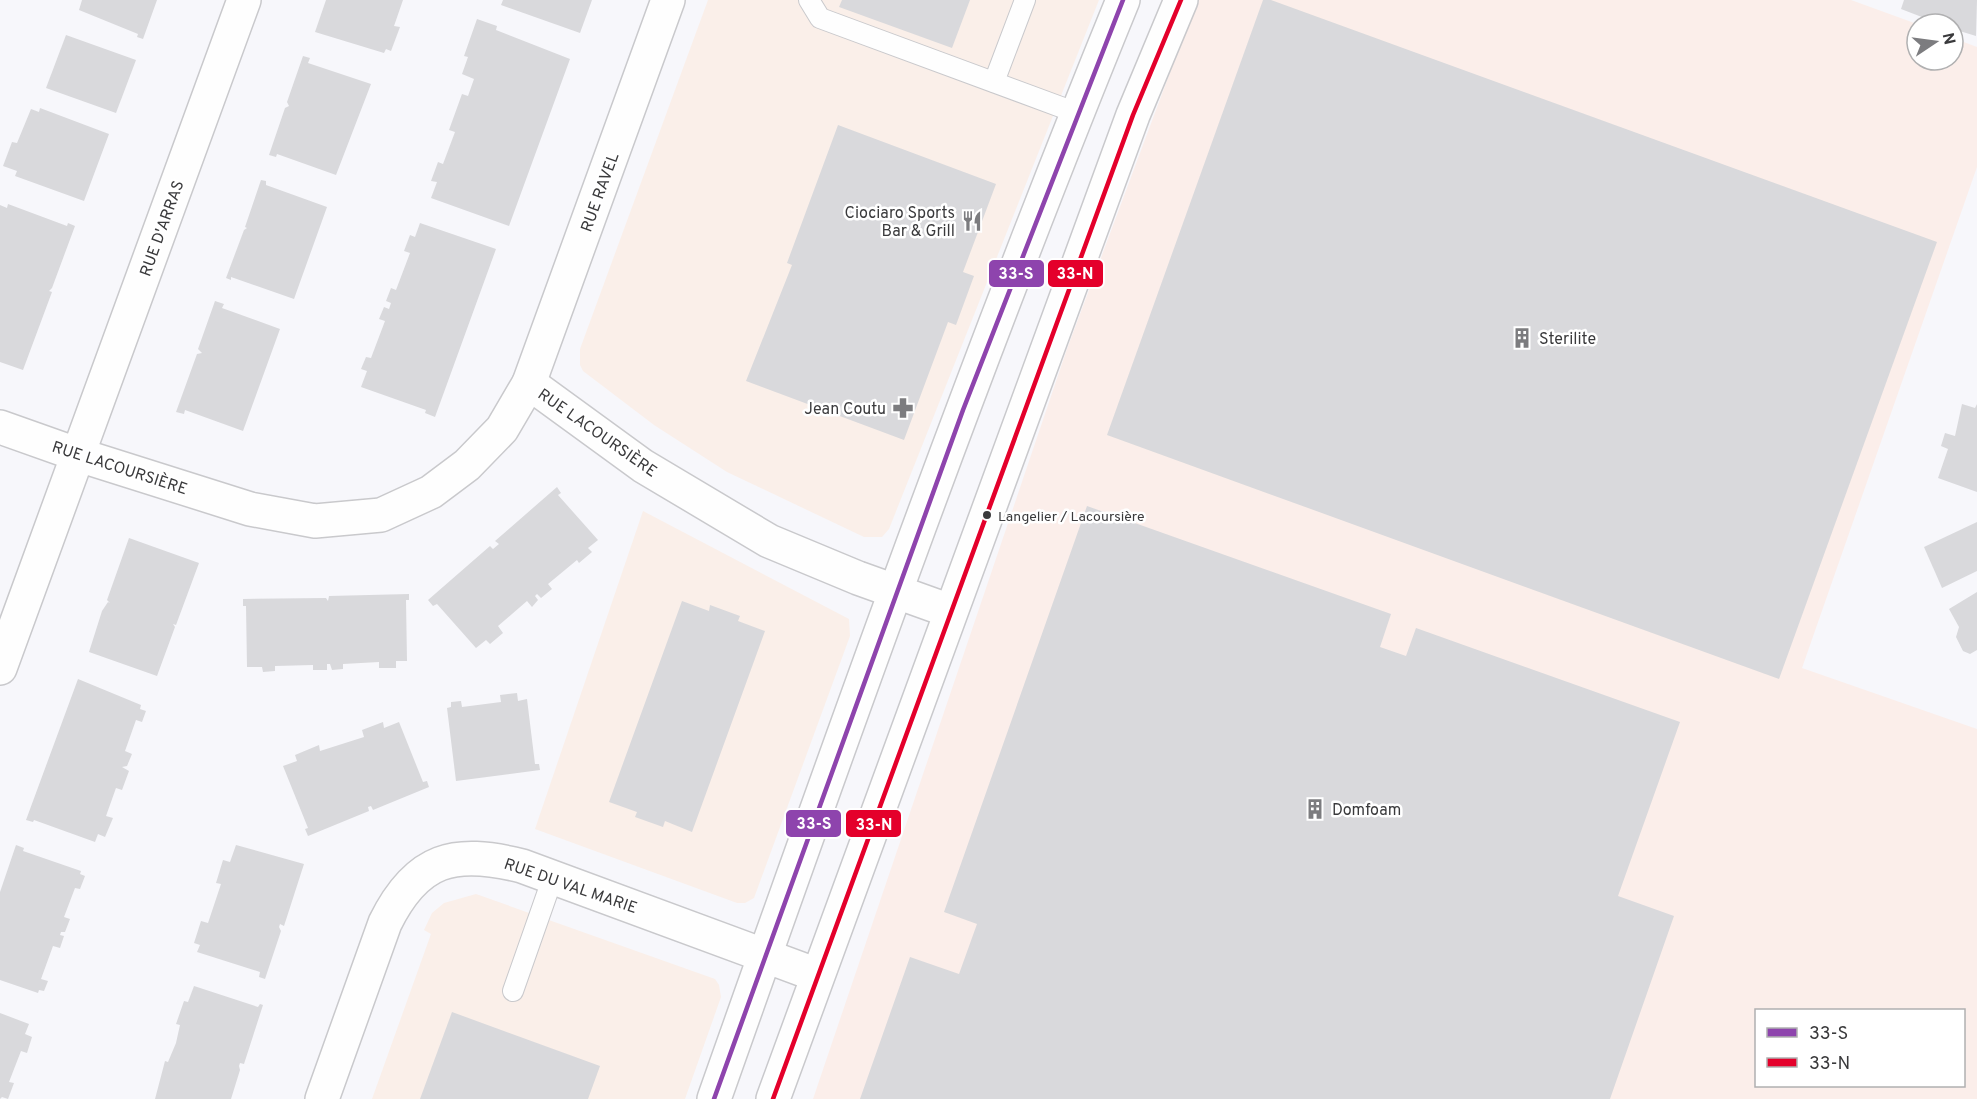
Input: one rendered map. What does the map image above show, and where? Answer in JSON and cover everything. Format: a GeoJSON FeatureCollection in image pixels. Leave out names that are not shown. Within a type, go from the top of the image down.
{"type":"FeatureCollection","features":[{"type":"Feature","properties":{"kind":"street","name":"RUE D'ARRAS"},"geometry":{"type":"LineString","coordinates":[[0,668],[244,0]]}},
{"type":"Feature","properties":{"kind":"street","name":"RUE RAVEL"},"geometry":{"type":"LineString","coordinates":[[529,383],[668,0]]}},
{"type":"Feature","properties":{"kind":"street"},"geometry":{"type":"LineString","coordinates":[[714,1099],[895,592],[1077,114],[1123,0]]}},
{"type":"Feature","properties":{"kind":"street"},"geometry":{"type":"LineString","coordinates":[[773,1099],[1133,115],[1180,0]]}},
{"type":"Feature","properties":{"kind":"street","name":"RUE LACOURSIÈRE"},"geometry":{"type":"LineString","coordinates":[[0,427],[79,455],[250,509],[315,521],[381,515],[431,492],[467,465],[502,429],[529,383],[643,466],[769,541],[895,592],[950,611]]}},
{"type":"Feature","properties":{"kind":"street","name":"RUE DU VAL MARIE"},"geometry":{"type":"LineString","coordinates":[[322,1099],[385,923],[398,897],[416,876],[452,861],[491,858],[522,866],[817,975]]}},
{"type":"Feature","properties":{"kind":"lane"},"geometry":{"type":"LineString","coordinates":[[809,0],[820,18],[1077,114]]}},
{"type":"Feature","properties":{"kind":"lane"},"geometry":{"type":"LineString","coordinates":[[994,82],[1025,0]]}},
{"type":"Feature","properties":{"kind":"lane"},"geometry":{"type":"LineString","coordinates":[[513,991],[553,877]]}},
{"type":"Feature","properties":{"kind":"shaded area"},"geometry":{"type":"Polygon","coordinates":[[[708,0],[1099,0],[889,529],[882,537],[864,537],[727,472],[654,425],[583,371],[580,365],[580,349],[708,0]]]}},
{"type":"Feature","properties":{"kind":"shaded area"},"geometry":{"type":"Polygon","coordinates":[[[1197,0],[1851,0],[1905,20],[1905,72],[1965,72],[1965,42],[1977,47],[1977,167],[1802,668],[1977,729],[1977,1099],[813,1099],[1067,349],[1197,0]]]}},
{"type":"Feature","properties":{"kind":"shaded area"},"geometry":{"type":"Polygon","coordinates":[[[643,511],[849,619],[850,636],[754,898],[745,903],[737,903],[535,829],[643,511]]]}},
{"type":"Feature","properties":{"kind":"shaded area"},"geometry":{"type":"Polygon","coordinates":[[[476,894],[715,979],[719,985],[721,997],[685,1099],[372,1099],[431,934],[424,930],[432,913],[444,903],[476,894]]]}},
{"type":"Feature","properties":{"kind":"building"},"geometry":{"type":"Polygon","coordinates":[[[82,0],[157,0],[143,39],[137,37],[138,34],[79,10],[82,0]]]}},
{"type":"Feature","properties":{"kind":"building"},"geometry":{"type":"Polygon","coordinates":[[[326,0],[403,0],[394,26],[400,27],[391,51],[386,49],[384,53],[315,32],[326,0]]]}},
{"type":"Feature","properties":{"kind":"building"},"geometry":{"type":"Polygon","coordinates":[[[503,0],[592,0],[580,33],[501,5],[503,0]]]}},
{"type":"Feature","properties":{"kind":"building"},"geometry":{"type":"Polygon","coordinates":[[[842,0],[970,0],[952,48],[839,7],[842,0]]]}},
{"type":"Feature","properties":{"kind":"building","name":"Sterilite"},"geometry":{"type":"Polygon","coordinates":[[[1263,0],[1271,0],[1937,242],[1779,679],[1107,435],[1263,0]]]}},
{"type":"Feature","properties":{"kind":"building"},"geometry":{"type":"Polygon","coordinates":[[[1904,0],[1977,0],[1976,36],[1965,33],[1965,12],[1909,12],[1901,9],[1904,0]]]}},
{"type":"Feature","properties":{"kind":"building"},"geometry":{"type":"Polygon","coordinates":[[[477,19],[497,26],[496,30],[570,59],[509,226],[431,198],[437,182],[431,181],[438,162],[443,164],[455,132],[449,130],[462,94],[468,96],[474,79],[462,74],[468,57],[464,56],[477,19]]]}},
{"type":"Feature","properties":{"kind":"building"},"geometry":{"type":"Polygon","coordinates":[[[66,35],[136,60],[116,113],[46,88],[66,35]]]}},
{"type":"Feature","properties":{"kind":"building"},"geometry":{"type":"Polygon","coordinates":[[[303,56],[310,58],[308,63],[371,84],[336,175],[277,154],[276,157],[269,155],[285,108],[289,106],[287,102],[303,56]]]}},
{"type":"Feature","properties":{"kind":"building"},"geometry":{"type":"Polygon","coordinates":[[[40,108],[109,134],[84,201],[15,176],[17,171],[3,166],[12,142],[17,143],[31,109],[39,112],[40,108]]]}},
{"type":"Feature","properties":{"kind":"building"},"geometry":{"type":"Polygon","coordinates":[[[838,125],[996,184],[963,272],[974,276],[956,325],[948,322],[904,440],[746,381],[792,265],[787,263],[838,125]]]}},
{"type":"Feature","properties":{"kind":"building"},"geometry":{"type":"Polygon","coordinates":[[[261,180],[266,181],[266,185],[327,207],[294,299],[231,277],[231,280],[226,278],[244,230],[247,228],[245,227],[261,180]]]}},
{"type":"Feature","properties":{"kind":"building"},"geometry":{"type":"Polygon","coordinates":[[[8,204],[67,226],[68,223],[75,226],[49,291],[52,292],[23,370],[0,362],[0,205],[7,208],[8,204]]]}},
{"type":"Feature","properties":{"kind":"building"},"geometry":{"type":"Polygon","coordinates":[[[420,223],[496,249],[435,417],[425,413],[426,410],[361,387],[367,371],[361,369],[366,357],[371,358],[385,321],[379,319],[384,307],[389,309],[391,303],[386,301],[391,288],[396,290],[410,253],[404,251],[410,235],[415,237],[420,223]]]}},
{"type":"Feature","properties":{"kind":"building"},"geometry":{"type":"Polygon","coordinates":[[[215,301],[224,304],[222,308],[280,329],[243,431],[185,410],[184,414],[176,412],[197,354],[202,353],[198,349],[215,301]]]}},
{"type":"Feature","properties":{"kind":"building"},"geometry":{"type":"Polygon","coordinates":[[[1962,404],[1975,408],[1977,404],[1977,492],[1938,478],[1948,449],[1941,446],[1945,433],[1955,436],[1962,404]]]}},
{"type":"Feature","properties":{"kind":"building"},"geometry":{"type":"Polygon","coordinates":[[[557,487],[561,493],[558,495],[598,540],[588,548],[592,552],[579,563],[577,560],[548,584],[552,589],[541,598],[537,594],[535,596],[538,600],[532,607],[527,601],[498,626],[503,633],[490,644],[486,640],[476,648],[437,604],[433,606],[428,600],[490,546],[493,549],[499,544],[495,541],[557,487]]]}},
{"type":"Feature","properties":{"kind":"building","name":"Domfoam"},"geometry":{"type":"Polygon","coordinates":[[[1087,506],[1391,614],[1380,647],[1406,656],[1416,628],[1680,722],[1618,896],[1674,916],[1610,1099],[860,1099],[910,957],[959,974],[977,924],[944,912],[1087,506]]]}},
{"type":"Feature","properties":{"kind":"building"},"geometry":{"type":"Polygon","coordinates":[[[1977,522],[1977,571],[1942,588],[1924,547],[1977,522]]]}},
{"type":"Feature","properties":{"kind":"building"},"geometry":{"type":"Polygon","coordinates":[[[129,538],[199,563],[176,625],[173,624],[175,627],[157,676],[89,652],[102,611],[108,602],[110,603],[107,600],[129,538]]]}},
{"type":"Feature","properties":{"kind":"building"},"geometry":{"type":"Polygon","coordinates":[[[1977,592],[1977,650],[1970,654],[1963,651],[1956,637],[1959,627],[1949,609],[1977,592]]]}},
{"type":"Feature","properties":{"kind":"building"},"geometry":{"type":"Polygon","coordinates":[[[409,594],[409,600],[406,600],[407,661],[396,661],[396,668],[379,668],[379,662],[343,664],[343,669],[332,670],[330,664],[327,664],[327,670],[313,670],[313,665],[275,666],[275,671],[263,672],[262,667],[247,667],[246,606],[243,606],[243,599],[326,598],[328,601],[329,596],[409,594]]]}},
{"type":"Feature","properties":{"kind":"building"},"geometry":{"type":"Polygon","coordinates":[[[682,601],[709,611],[710,605],[740,616],[738,621],[765,631],[692,832],[665,821],[663,827],[635,817],[637,812],[609,802],[682,601]]]}},
{"type":"Feature","properties":{"kind":"building"},"geometry":{"type":"Polygon","coordinates":[[[78,679],[141,705],[140,709],[146,711],[142,722],[136,720],[125,751],[132,754],[127,766],[122,767],[129,771],[122,790],[116,788],[106,816],[113,818],[105,837],[98,834],[95,842],[34,820],[33,822],[26,820],[78,679]]]}},
{"type":"Feature","properties":{"kind":"building"},"geometry":{"type":"Polygon","coordinates":[[[517,693],[518,701],[527,699],[535,764],[539,764],[540,770],[456,781],[447,708],[451,707],[451,702],[461,701],[462,707],[501,702],[500,695],[517,693]]]}},
{"type":"Feature","properties":{"kind":"building"},"geometry":{"type":"Polygon","coordinates":[[[383,722],[384,728],[399,722],[423,782],[427,781],[429,787],[373,810],[371,806],[368,807],[369,811],[308,836],[305,829],[308,828],[283,766],[297,761],[295,755],[319,745],[320,751],[364,737],[362,730],[383,722]]]}},
{"type":"Feature","properties":{"kind":"building"},"geometry":{"type":"Polygon","coordinates":[[[16,845],[24,848],[23,851],[81,871],[80,874],[85,876],[80,889],[75,888],[64,917],[70,919],[65,932],[61,932],[60,935],[64,936],[60,948],[53,946],[41,979],[48,981],[44,991],[39,990],[38,993],[0,980],[0,892],[16,845]]]}},
{"type":"Feature","properties":{"kind":"building"},"geometry":{"type":"Polygon","coordinates":[[[236,845],[304,864],[284,926],[280,924],[281,931],[265,979],[259,977],[260,972],[197,952],[200,945],[194,943],[201,921],[208,923],[221,884],[216,883],[223,860],[230,862],[236,845]]]}},
{"type":"Feature","properties":{"kind":"building"},"geometry":{"type":"Polygon","coordinates":[[[194,986],[258,1007],[260,1004],[263,1005],[244,1064],[240,1063],[231,1099],[155,1099],[165,1061],[168,1062],[176,1043],[180,1025],[176,1024],[184,1001],[188,1002],[194,986]]]}},
{"type":"Feature","properties":{"kind":"building"},"geometry":{"type":"Polygon","coordinates":[[[452,1012],[600,1066],[588,1099],[420,1099],[452,1012]]]}},
{"type":"Feature","properties":{"kind":"building"},"geometry":{"type":"Polygon","coordinates":[[[0,1013],[29,1024],[25,1034],[32,1037],[27,1053],[21,1051],[9,1082],[14,1083],[8,1099],[2,1097],[0,1099],[0,1013]]]}},
{"type":"Feature","properties":{"kind":"transit line","name":"33-S"},"geometry":{"type":"LineString","coordinates":[[714,1099],[963,410],[1123,0]]}},
{"type":"Feature","properties":{"kind":"transit line","name":"33-N"},"geometry":{"type":"LineString","coordinates":[[773,1099],[1133,115],[1181,0]]}},
{"type":"Feature","properties":{"kind":"place","name":"Ciociaro Sports Bar & Grill"},"geometry":{"type":"Point","coordinates":[972,221]}},
{"type":"Feature","properties":{"kind":"place","name":"Sterilite"},"geometry":{"type":"Point","coordinates":[1522,338]}},
{"type":"Feature","properties":{"kind":"place","name":"Jean Coutu"},"geometry":{"type":"Point","coordinates":[903,408]}},
{"type":"Feature","properties":{"kind":"place","name":"Langelier / Lacoursière"},"geometry":{"type":"Point","coordinates":[987,515]}},
{"type":"Feature","properties":{"kind":"place","name":"Domfoam"},"geometry":{"type":"Point","coordinates":[1315,809]}}]}
